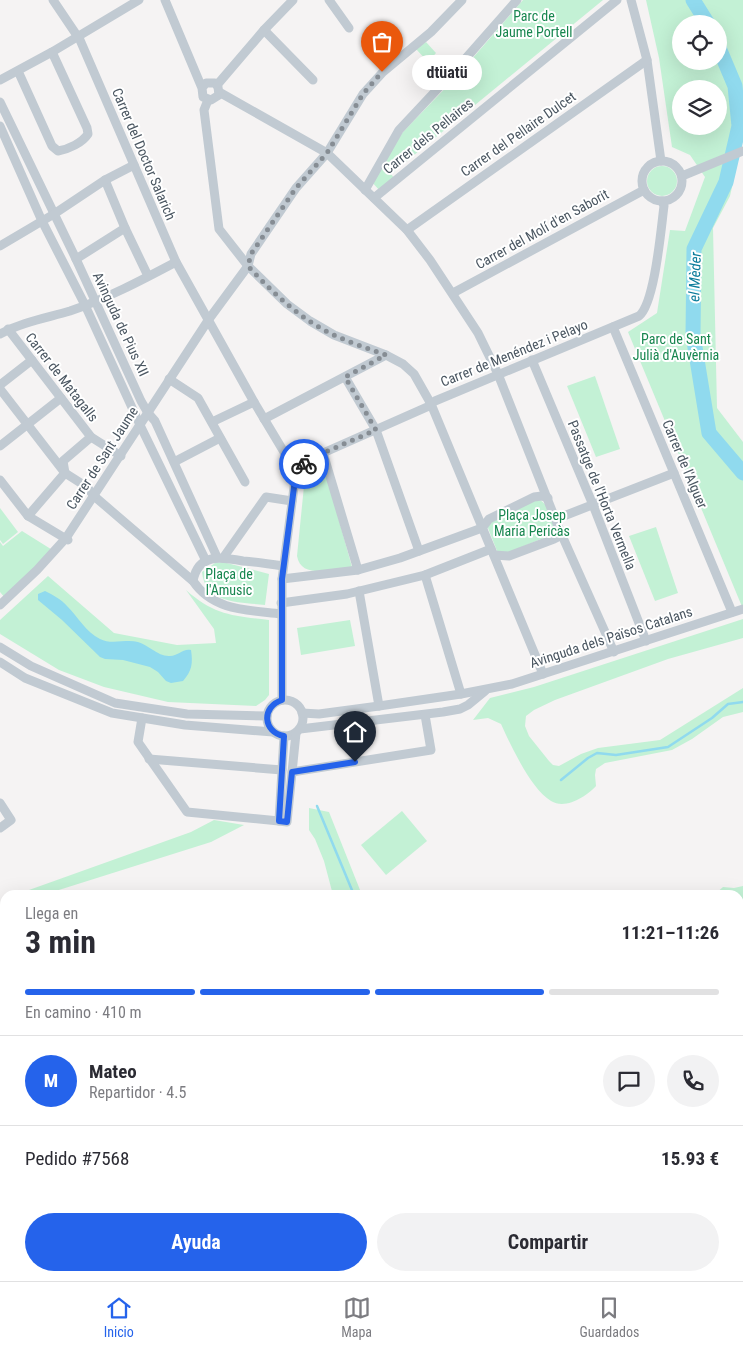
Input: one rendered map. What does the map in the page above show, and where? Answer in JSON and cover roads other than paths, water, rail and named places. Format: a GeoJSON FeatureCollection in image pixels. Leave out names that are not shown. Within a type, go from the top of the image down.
{"type":"FeatureCollection","features":[{"type":"Feature","properties":{"kind":"street","name":"Carrer del Doctor Salarich"},"geometry":{"type":"LineString","coordinates":[[53,0],[78,35],[176,262],[254,402],[296,472]]}},
{"type":"Feature","properties":{"kind":"street"},"geometry":{"type":"LineString","coordinates":[[0,80],[52,52],[139,0]]}},
{"type":"Feature","properties":{"kind":"street"},"geometry":{"type":"LineString","coordinates":[[165,0],[202,88],[203,97],[208,100],[214,99],[218,88],[264,30],[293,0]]}},
{"type":"Feature","properties":{"kind":"street"},"geometry":{"type":"LineString","coordinates":[[329,0],[349,28]]}},
{"type":"Feature","properties":{"kind":"street","name":"Carrer de Sant Jaume"},"geometry":{"type":"LineString","coordinates":[[0,604],[67,539],[208,319],[248,266],[251,254],[296,188],[327,153],[363,94],[382,72],[431,32],[462,0]]}},
{"type":"Feature","properties":{"kind":"street"},"geometry":{"type":"LineString","coordinates":[[365,190],[399,130],[460,66],[517,0]]}},
{"type":"Feature","properties":{"kind":"street","name":"Carrer dels Pellaires"},"geometry":{"type":"LineString","coordinates":[[374,198],[617,0]]}},
{"type":"Feature","properties":{"kind":"street"},"geometry":{"type":"LineString","coordinates":[[631,0],[646,60],[661,161]]}},
{"type":"Feature","properties":{"kind":"street"},"geometry":{"type":"LineString","coordinates":[[264,30],[313,80]]}},
{"type":"Feature","properties":{"kind":"street"},"geometry":{"type":"LineString","coordinates":[[18,71],[52,146],[58,151],[84,140],[88,134],[87,128],[52,52]]}},
{"type":"Feature","properties":{"kind":"street","name":"Carrer del Pellaire Dulcet"},"geometry":{"type":"LineString","coordinates":[[406,230],[646,60]]}},
{"type":"Feature","properties":{"kind":"street"},"geometry":{"type":"LineString","coordinates":[[202,88],[209,82],[327,153],[406,230],[453,293],[478,333],[498,374],[560,531],[614,652]]}},
{"type":"Feature","properties":{"kind":"street"},"geometry":{"type":"LineString","coordinates":[[208,100],[204,110],[219,229],[248,266],[286,304],[334,335],[386,355],[403,364],[414,374],[431,404],[543,674]]}},
{"type":"Feature","properties":{"kind":"street","name":"Avinguda de Pius XII"},"geometry":{"type":"LineString","coordinates":[[0,102],[148,413],[155,421],[220,558]]}},
{"type":"Feature","properties":{"kind":"street","name":"Avinguda de Pius XII"},"geometry":{"type":"LineString","coordinates":[[0,126],[42,221],[85,304],[140,425],[206,561]]}},
{"type":"Feature","properties":{"kind":"street"},"geometry":{"type":"LineString","coordinates":[[682,176],[743,151]]}},
{"type":"Feature","properties":{"kind":"street"},"geometry":{"type":"LineString","coordinates":[[661,161],[672,164],[682,176],[681,188],[678,194],[668,200],[662,201],[651,198],[644,190],[642,178],[652,164],[661,161]]}},
{"type":"Feature","properties":{"kind":"street"},"geometry":{"type":"LineString","coordinates":[[1,244],[54,214],[105,180],[134,165]]}},
{"type":"Feature","properties":{"kind":"street"},"geometry":{"type":"LineString","coordinates":[[105,180],[124,228],[148,276]]}},
{"type":"Feature","properties":{"kind":"street","name":"Carrer del Molí d'en Saborit"},"geometry":{"type":"LineString","coordinates":[[453,293],[644,190]]}},
{"type":"Feature","properties":{"kind":"street","name":"Carrer de Menéndez i Pelayo"},"geometry":{"type":"LineString","coordinates":[[296,472],[305,463],[323,453],[435,401],[639,316],[647,305],[657,256],[664,206],[662,201]]}},
{"type":"Feature","properties":{"kind":"street"},"geometry":{"type":"LineString","coordinates":[[76,259],[124,228]]}},
{"type":"Feature","properties":{"kind":"street"},"geometry":{"type":"LineString","coordinates":[[4,332],[95,302],[176,262]]}},
{"type":"Feature","properties":{"kind":"street","name":"Carrer de l'Alguer"},"geometry":{"type":"LineString","coordinates":[[613,327],[732,612]]}},
{"type":"Feature","properties":{"kind":"street","name":"Carrer de Matagalls"},"geometry":{"type":"LineString","coordinates":[[4,332],[32,360],[91,437],[120,456]]}},
{"type":"Feature","properties":{"kind":"street"},"geometry":{"type":"LineString","coordinates":[[264,419],[386,355]]}},
{"type":"Feature","properties":{"kind":"street"},"geometry":{"type":"LineString","coordinates":[[0,385],[32,360]]}},
{"type":"Feature","properties":{"kind":"street","name":"Passatge de l'Horta Vermella"},"geometry":{"type":"LineString","coordinates":[[532,360],[593,505],[646,641]]}},
{"type":"Feature","properties":{"kind":"street"},"geometry":{"type":"LineString","coordinates":[[345,377],[376,430],[418,551]]}},
{"type":"Feature","properties":{"kind":"street"},"geometry":{"type":"LineString","coordinates":[[169,379],[198,398],[245,482]]}},
{"type":"Feature","properties":{"kind":"street"},"geometry":{"type":"LineString","coordinates":[[0,389],[65,472],[87,487],[94,496],[193,581],[200,592],[217,603],[242,609],[281,614]]}},
{"type":"Feature","properties":{"kind":"street"},"geometry":{"type":"LineString","coordinates":[[0,446],[61,398]]}},
{"type":"Feature","properties":{"kind":"street"},"geometry":{"type":"LineString","coordinates":[[212,422],[254,402]]}},
{"type":"Feature","properties":{"kind":"street"},"geometry":{"type":"LineString","coordinates":[[65,472],[63,461],[91,437]]}},
{"type":"Feature","properties":{"kind":"street"},"geometry":{"type":"LineString","coordinates":[[174,462],[220,438]]}},
{"type":"Feature","properties":{"kind":"street"},"geometry":{"type":"LineString","coordinates":[[323,453],[358,570]]}},
{"type":"Feature","properties":{"kind":"street"},"geometry":{"type":"LineString","coordinates":[[28,516],[65,472]]}},
{"type":"Feature","properties":{"kind":"street"},"geometry":{"type":"LineString","coordinates":[[282,700],[282,579],[296,472]]}},
{"type":"Feature","properties":{"kind":"street"},"geometry":{"type":"LineString","coordinates":[[556,519],[674,473]]}},
{"type":"Feature","properties":{"kind":"street"},"geometry":{"type":"LineString","coordinates":[[0,480],[28,516],[67,539]]}},
{"type":"Feature","properties":{"kind":"street"},"geometry":{"type":"LineString","coordinates":[[282,579],[358,570],[482,528],[489,519],[534,497],[542,496],[548,498]]}},
{"type":"Feature","properties":{"kind":"street"},"geometry":{"type":"LineString","coordinates":[[220,558],[266,497],[292,501]]}},
{"type":"Feature","properties":{"kind":"street"},"geometry":{"type":"LineString","coordinates":[[281,602],[347,594],[425,575],[492,552],[509,556],[554,539],[558,537],[560,531]]}},
{"type":"Feature","properties":{"kind":"street"},"geometry":{"type":"LineString","coordinates":[[193,581],[194,573],[198,567],[206,561],[220,558],[283,566]]}},
{"type":"Feature","properties":{"kind":"street"},"geometry":{"type":"LineString","coordinates":[[425,575],[461,694]]}},
{"type":"Feature","properties":{"kind":"street"},"geometry":{"type":"LineString","coordinates":[[359,591],[379,706]]}},
{"type":"Feature","properties":{"kind":"street","name":"Avinguda dels Països Catalans"},"geometry":{"type":"LineString","coordinates":[[302,713],[319,714],[379,706],[461,694],[512,684],[743,609]]}},
{"type":"Feature","properties":{"kind":"street"},"geometry":{"type":"LineString","coordinates":[[0,647],[31,666],[115,703],[187,714],[267,716]]}},
{"type":"Feature","properties":{"kind":"street"},"geometry":{"type":"LineString","coordinates":[[0,662],[25,678],[112,713],[184,725],[273,732],[284,736],[298,731]]}},
{"type":"Feature","properties":{"kind":"street","name":"Avinguda dels Països Catalans"},"geometry":{"type":"LineString","coordinates":[[298,731],[460,709],[487,689]]}},
{"type":"Feature","properties":{"kind":"street"},"geometry":{"type":"LineString","coordinates":[[142,718],[138,742],[187,812],[287,822],[298,731],[303,718],[302,713],[294,703],[282,700],[272,706],[267,716],[268,725],[273,732]]}},
{"type":"Feature","properties":{"kind":"street"},"geometry":{"type":"LineString","coordinates":[[292,772],[431,750],[425,715]]}},
{"type":"Feature","properties":{"kind":"street"},"geometry":{"type":"LineString","coordinates":[[279,821],[284,736]]}},
{"type":"Feature","properties":{"kind":"street"},"geometry":{"type":"LineString","coordinates":[[150,759],[282,770]]}},
{"type":"Feature","properties":{"kind":"street"},"geometry":{"type":"LineString","coordinates":[[0,803],[11,820],[0,828]]}},
{"type":"Feature","properties":{"kind":"water"},"geometry":{"type":"Polygon","coordinates":[[[45,591],[62,601],[86,628],[104,641],[138,642],[166,656],[173,656],[185,650],[191,650],[192,663],[188,674],[183,681],[171,683],[150,667],[123,660],[100,657],[62,620],[38,600],[38,594],[45,591]]]}},
{"type":"Feature","properties":{"kind":"waterway","name":"el Mèder"},"geometry":{"type":"LineString","coordinates":[[693,0],[702,15]]}},
{"type":"Feature","properties":{"kind":"waterway","name":"el Mèder"},"geometry":{"type":"LineString","coordinates":[[727,67],[735,86],[739,126],[726,182],[694,249],[693,335],[709,433],[743,473]]}},
{"type":"Feature","properties":{"kind":"waterway"},"geometry":{"type":"LineString","coordinates":[[561,780],[597,753],[616,755],[668,747],[712,718],[728,704],[743,702]]}},
{"type":"Feature","properties":{"kind":"waterway"},"geometry":{"type":"LineString","coordinates":[[317,806],[352,890]]}},
{"type":"Feature","properties":{"kind":"place","name":"dtüatü"},"geometry":{"type":"Point","coordinates":[382,72]}},
{"type":"Feature","properties":{"kind":"park label","name":"Parc de Jaume Portell"},"geometry":{"type":"Point","coordinates":[534,24]}},
{"type":"Feature","properties":{"kind":"park label","name":"Parc de Sant Julià d'Auvèrnia"},"geometry":{"type":"Point","coordinates":[676,348]}},
{"type":"Feature","properties":{"kind":"park label","name":"Plaça Josep Maria Pericàs"},"geometry":{"type":"Point","coordinates":[532,524]}},
{"type":"Feature","properties":{"kind":"park label","name":"Plaça de l'Amusic"},"geometry":{"type":"Point","coordinates":[229,582]}}]}
